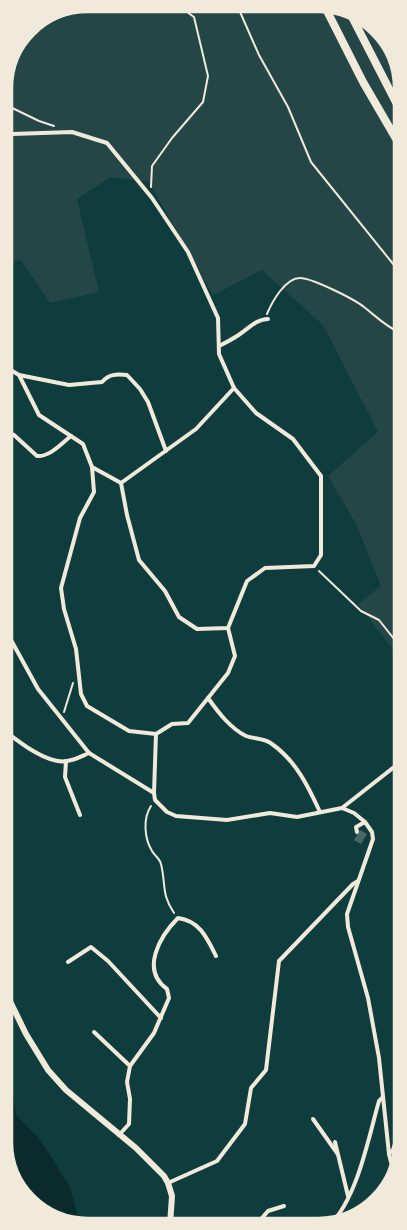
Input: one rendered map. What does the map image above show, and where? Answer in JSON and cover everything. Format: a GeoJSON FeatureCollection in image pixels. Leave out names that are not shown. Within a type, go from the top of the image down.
{"type":"FeatureCollection","features":[{"type":"Feature","properties":{"kind":"highway"},"geometry":{"type":"LineString","coordinates":[[328,13],[363,82],[394,136]]}},
{"type":"Feature","properties":{"kind":"highway"},"geometry":{"type":"LineString","coordinates":[[354,21],[394,99]]}},
{"type":"Feature","properties":{"kind":"main road"},"geometry":{"type":"LineString","coordinates":[[12,1006],[26,1034],[48,1070],[66,1090],[146,1158],[168,1183],[172,1196],[170,1218]]}},
{"type":"Feature","properties":{"kind":"street"},"geometry":{"type":"LineString","coordinates":[[13,134],[72,132],[107,143],[152,198],[188,252],[218,318],[219,354],[234,388],[256,413],[293,439],[321,476],[322,555],[314,566],[265,568],[247,581],[228,628],[235,656],[228,673],[188,723],[172,724],[156,734],[129,731],[86,706],[81,694],[79,667],[72,631],[62,598],[62,588],[80,518],[94,492],[92,466],[83,444],[39,415],[19,375]]}},
{"type":"Feature","properties":{"kind":"street"},"geometry":{"type":"LineString","coordinates":[[219,346],[239,336],[253,324],[267,319]]}},
{"type":"Feature","properties":{"kind":"street"},"geometry":{"type":"LineString","coordinates":[[13,371],[19,375],[69,385],[102,382],[107,376],[126,375],[140,389],[148,402],[166,450]]}},
{"type":"Feature","properties":{"kind":"street"},"geometry":{"type":"LineString","coordinates":[[121,483],[196,429],[234,388]]}},
{"type":"Feature","properties":{"kind":"street"},"geometry":{"type":"LineString","coordinates":[[13,434],[38,456],[50,452],[71,436]]}},
{"type":"Feature","properties":{"kind":"street"},"geometry":{"type":"LineString","coordinates":[[92,466],[121,483]]}},
{"type":"Feature","properties":{"kind":"street"},"geometry":{"type":"LineString","coordinates":[[121,483],[126,515],[138,560],[165,591],[179,617],[196,629],[228,628]]}},
{"type":"Feature","properties":{"kind":"street"},"geometry":{"type":"LineString","coordinates":[[12,643],[38,689],[89,753],[154,793]]}},
{"type":"Feature","properties":{"kind":"street"},"geometry":{"type":"LineString","coordinates":[[208,698],[222,717],[246,736],[270,742],[291,760],[306,783],[320,812]]}},
{"type":"Feature","properties":{"kind":"street"},"geometry":{"type":"LineString","coordinates":[[156,734],[155,800],[167,812],[176,816],[227,820],[270,813],[297,817],[342,808],[394,766]]}},
{"type":"Feature","properties":{"kind":"street"},"geometry":{"type":"LineString","coordinates":[[12,737],[23,745],[44,756],[66,762],[89,753]]}},
{"type":"Feature","properties":{"kind":"street"},"geometry":{"type":"LineString","coordinates":[[66,762],[65,777],[80,815]]}},
{"type":"Feature","properties":{"kind":"street"},"geometry":{"type":"LineString","coordinates":[[342,808],[354,812],[365,822],[372,832],[373,839],[347,914],[348,927],[368,998],[379,1058],[382,1097],[391,1163]]}},
{"type":"Feature","properties":{"kind":"street"},"geometry":{"type":"LineString","coordinates":[[357,832],[356,826],[365,822]]}},
{"type":"Feature","properties":{"kind":"street"},"geometry":{"type":"LineString","coordinates":[[168,1183],[217,1161],[245,1124],[251,1088],[266,1070],[279,961],[353,884],[358,882]]}},
{"type":"Feature","properties":{"kind":"street"},"geometry":{"type":"LineString","coordinates":[[119,1135],[129,1124],[130,1099],[127,1082],[130,1066],[154,1033],[169,998],[167,988],[158,983],[154,972],[158,945],[165,932],[178,918],[185,919],[204,931],[216,956]]}},
{"type":"Feature","properties":{"kind":"street"},"geometry":{"type":"LineString","coordinates":[[68,962],[91,947],[108,961],[160,1018]]}},
{"type":"Feature","properties":{"kind":"street"},"geometry":{"type":"LineString","coordinates":[[94,1032],[130,1066]]}},
{"type":"Feature","properties":{"kind":"street"},"geometry":{"type":"LineString","coordinates":[[338,1214],[358,1175],[379,1100],[382,1097]]}},
{"type":"Feature","properties":{"kind":"street"},"geometry":{"type":"LineString","coordinates":[[313,1119],[338,1155]]}},
{"type":"Feature","properties":{"kind":"street"},"geometry":{"type":"LineString","coordinates":[[335,1142],[348,1196]]}},
{"type":"Feature","properties":{"kind":"street"},"geometry":{"type":"LineString","coordinates":[[389,1154],[394,1148]]}},
{"type":"Feature","properties":{"kind":"street"},"geometry":{"type":"LineString","coordinates":[[262,1218],[268,1211],[284,1206]]}},
{"type":"Feature","properties":{"kind":"path"},"geometry":{"type":"LineString","coordinates":[[152,198],[150,180],[152,166],[172,138],[203,102],[208,76],[194,17],[187,12]]}},
{"type":"Feature","properties":{"kind":"path"},"geometry":{"type":"LineString","coordinates":[[240,12],[259,55],[288,107],[311,162],[394,265]]}},
{"type":"Feature","properties":{"kind":"path"},"geometry":{"type":"LineString","coordinates":[[13,108],[39,121],[56,126]]}},
{"type":"Feature","properties":{"kind":"path"},"geometry":{"type":"LineString","coordinates":[[267,319],[272,301],[290,281],[300,278],[326,286],[362,305],[388,328],[394,331]]}},
{"type":"Feature","properties":{"kind":"path"},"geometry":{"type":"LineString","coordinates":[[314,566],[361,610],[378,620],[394,639]]}},
{"type":"Feature","properties":{"kind":"path"},"geometry":{"type":"LineString","coordinates":[[62,718],[79,667]]}},
{"type":"Feature","properties":{"kind":"path"},"geometry":{"type":"LineString","coordinates":[[155,800],[146,814],[147,837],[152,851],[161,862],[166,901],[178,918]]}},
{"type":"Feature","properties":{"kind":"shaded area"},"geometry":{"type":"Polygon","coordinates":[[[89,12],[318,12],[352,20],[372,35],[387,55],[393,74],[394,89],[394,651],[358,604],[381,586],[357,526],[328,476],[378,432],[323,325],[262,270],[213,295],[149,182],[111,177],[77,199],[99,292],[50,303],[21,260],[13,261],[13,84],[15,69],[25,46],[46,25],[60,18],[89,12]]]}},
{"type":"Feature","properties":{"kind":"shaded area"},"geometry":{"type":"Polygon","coordinates":[[[12,1089],[16,1115],[41,1141],[70,1187],[78,1217],[64,1213],[42,1202],[28,1188],[20,1175],[12,1141],[12,1089]]]}},
{"type":"Feature","properties":{"kind":"building"},"geometry":{"type":"Polygon","coordinates":[[[360,830],[367,834],[361,844],[354,840],[360,830]]]}}]}
